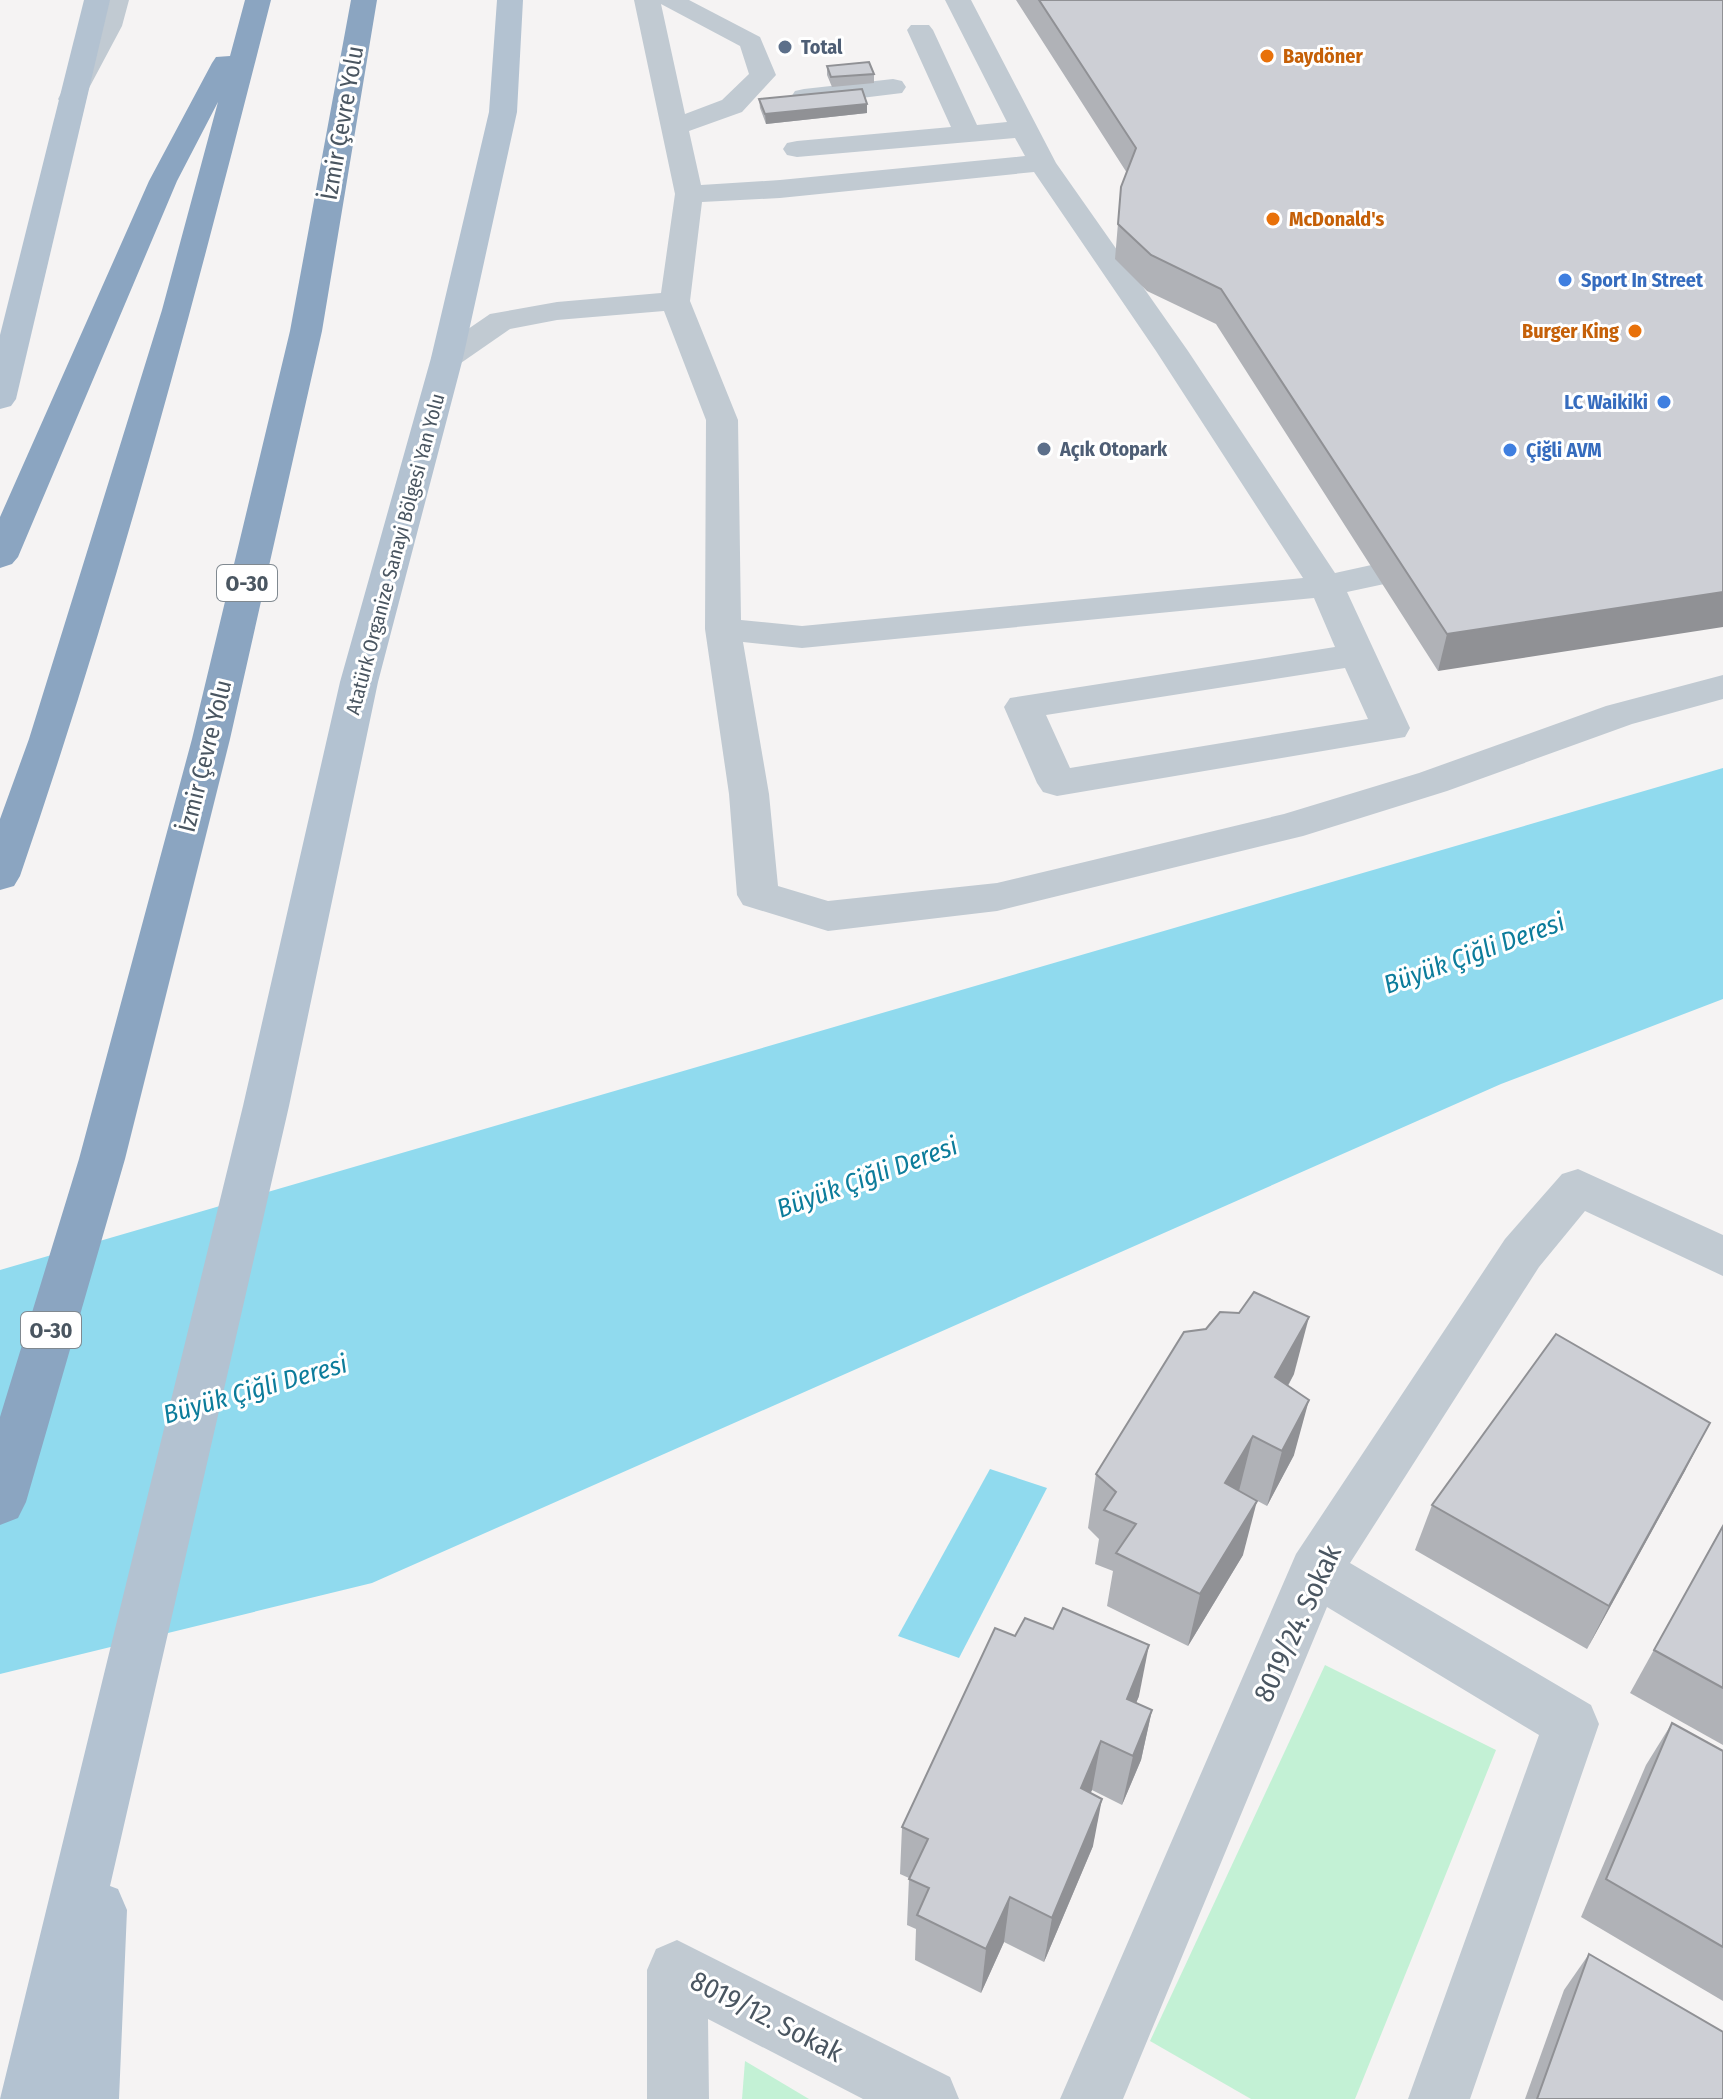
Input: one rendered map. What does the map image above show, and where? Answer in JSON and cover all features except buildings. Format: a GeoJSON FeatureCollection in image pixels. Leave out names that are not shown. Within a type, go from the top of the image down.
{"type":"FeatureCollection","features":[{"type":"Feature","properties":{"kind":"highway","name":"İzmir Çevre Yolu"},"geometry":{"type":"LineString","coordinates":[[0,1502],[102,1159],[211,739],[306,331],[364,0]]}},
{"type":"Feature","properties":{"kind":"highway"},"geometry":{"type":"LineString","coordinates":[[0,557],[163,181],[257,4]]}},
{"type":"Feature","properties":{"kind":"highway"},"geometry":{"type":"LineString","coordinates":[[0,876],[48,739],[177,310],[257,4]]}},
{"type":"Feature","properties":{"kind":"main road"},"geometry":{"type":"LineString","coordinates":[[0,399],[97,0]]}},
{"type":"Feature","properties":{"kind":"main road","name":"Atatürk Organize Sanayi Bölgesi Yan Yolu"},"geometry":{"type":"LineString","coordinates":[[102,1808],[266,1106],[359,682],[447,358],[503,112],[510,0]]}},
{"type":"Feature","properties":{"kind":"main road"},"geometry":{"type":"LineString","coordinates":[[30,2099],[102,1808]]}},
{"type":"Feature","properties":{"kind":"main road"},"geometry":{"type":"LineString","coordinates":[[88,2099],[102,1808]]}},
{"type":"Feature","properties":{"kind":"street"},"geometry":{"type":"LineString","coordinates":[[71,100],[109,26],[116,0]]}},
{"type":"Feature","properties":{"kind":"street"},"geometry":{"type":"LineString","coordinates":[[647,0],[689,194],[675,301],[722,420],[723,629],[751,809],[758,895],[828,916],[997,897],[1289,826],[1433,782],[1619,715],[1723,687]]}},
{"type":"Feature","properties":{"kind":"street"},"geometry":{"type":"LineString","coordinates":[[670,0],[751,42],[763,75],[732,106]]}},
{"type":"Feature","properties":{"kind":"street"},"geometry":{"type":"LineString","coordinates":[[958,0],[1042,163],[1172,351],[1326,586],[1391,728],[1057,783],[1023,707],[1357,655]]}},
{"type":"Feature","properties":{"kind":"street"},"geometry":{"type":"LineString","coordinates":[[920,30],[968,134]]}},
{"type":"Feature","properties":{"kind":"street"},"geometry":{"type":"LineString","coordinates":[[674,127],[732,106],[893,87]]}},
{"type":"Feature","properties":{"kind":"street"},"geometry":{"type":"LineString","coordinates":[[949,93],[1004,89]]}},
{"type":"Feature","properties":{"kind":"street"},"geometry":{"type":"LineString","coordinates":[[797,149],[1024,129]]}},
{"type":"Feature","properties":{"kind":"street"},"geometry":{"type":"LineString","coordinates":[[689,194],[780,189],[1042,163]]}},
{"type":"Feature","properties":{"kind":"street"},"geometry":{"type":"LineString","coordinates":[[447,358],[501,321],[557,311],[675,301]]}},
{"type":"Feature","properties":{"kind":"street"},"geometry":{"type":"LineString","coordinates":[[723,629],[802,637],[1326,586],[1376,575]]}},
{"type":"Feature","properties":{"kind":"street","name":"8019/24. Sokak"},"geometry":{"type":"LineString","coordinates":[[1091,2099],[1315,1571],[1522,1253],[1578,1187],[1723,1257]]}},
{"type":"Feature","properties":{"kind":"street"},"geometry":{"type":"LineString","coordinates":[[1315,1571],[1571,1724],[1439,2099]]}},
{"type":"Feature","properties":{"kind":"street","name":"8019/12. Sokak"},"geometry":{"type":"LineString","coordinates":[[678,2099],[677,1970],[928,2099]]}},
{"type":"Feature","properties":{"kind":"green space"},"geometry":{"type":"Polygon","coordinates":[[[1325,1665],[1496,1750],[1355,2099],[1251,2099],[1150,2041],[1325,1665]]]}},
{"type":"Feature","properties":{"kind":"green space"},"geometry":{"type":"Polygon","coordinates":[[[745,2061],[809,2099],[742,2099],[745,2061]]]}},
{"type":"Feature","properties":{"kind":"water","name":"Büyük Çiğli Deresi"},"geometry":{"type":"Polygon","coordinates":[[[1723,768],[1723,999],[1501,1084],[372,1583],[0,1674],[0,1270],[1723,768]]]}},
{"type":"Feature","properties":{"kind":"water"},"geometry":{"type":"Polygon","coordinates":[[[990,1469],[1047,1488],[959,1658],[898,1636],[990,1469]]]}},
{"type":"Feature","properties":{"kind":"place","name":"Total"},"geometry":{"type":"Point","coordinates":[785,47]}},
{"type":"Feature","properties":{"kind":"place","name":"Baydöner"},"geometry":{"type":"Point","coordinates":[1267,56]}},
{"type":"Feature","properties":{"kind":"place","name":"McDonald's"},"geometry":{"type":"Point","coordinates":[1273,219]}},
{"type":"Feature","properties":{"kind":"place","name":"Sport In Street"},"geometry":{"type":"Point","coordinates":[1565,280]}},
{"type":"Feature","properties":{"kind":"place","name":"Burger King"},"geometry":{"type":"Point","coordinates":[1635,331]}},
{"type":"Feature","properties":{"kind":"place","name":"LC Waikiki"},"geometry":{"type":"Point","coordinates":[1664,402]}},
{"type":"Feature","properties":{"kind":"place","name":"Açık Otopark"},"geometry":{"type":"Point","coordinates":[1044,449]}},
{"type":"Feature","properties":{"kind":"place","name":"Çiğli AVM"},"geometry":{"type":"Point","coordinates":[1510,450]}}]}
